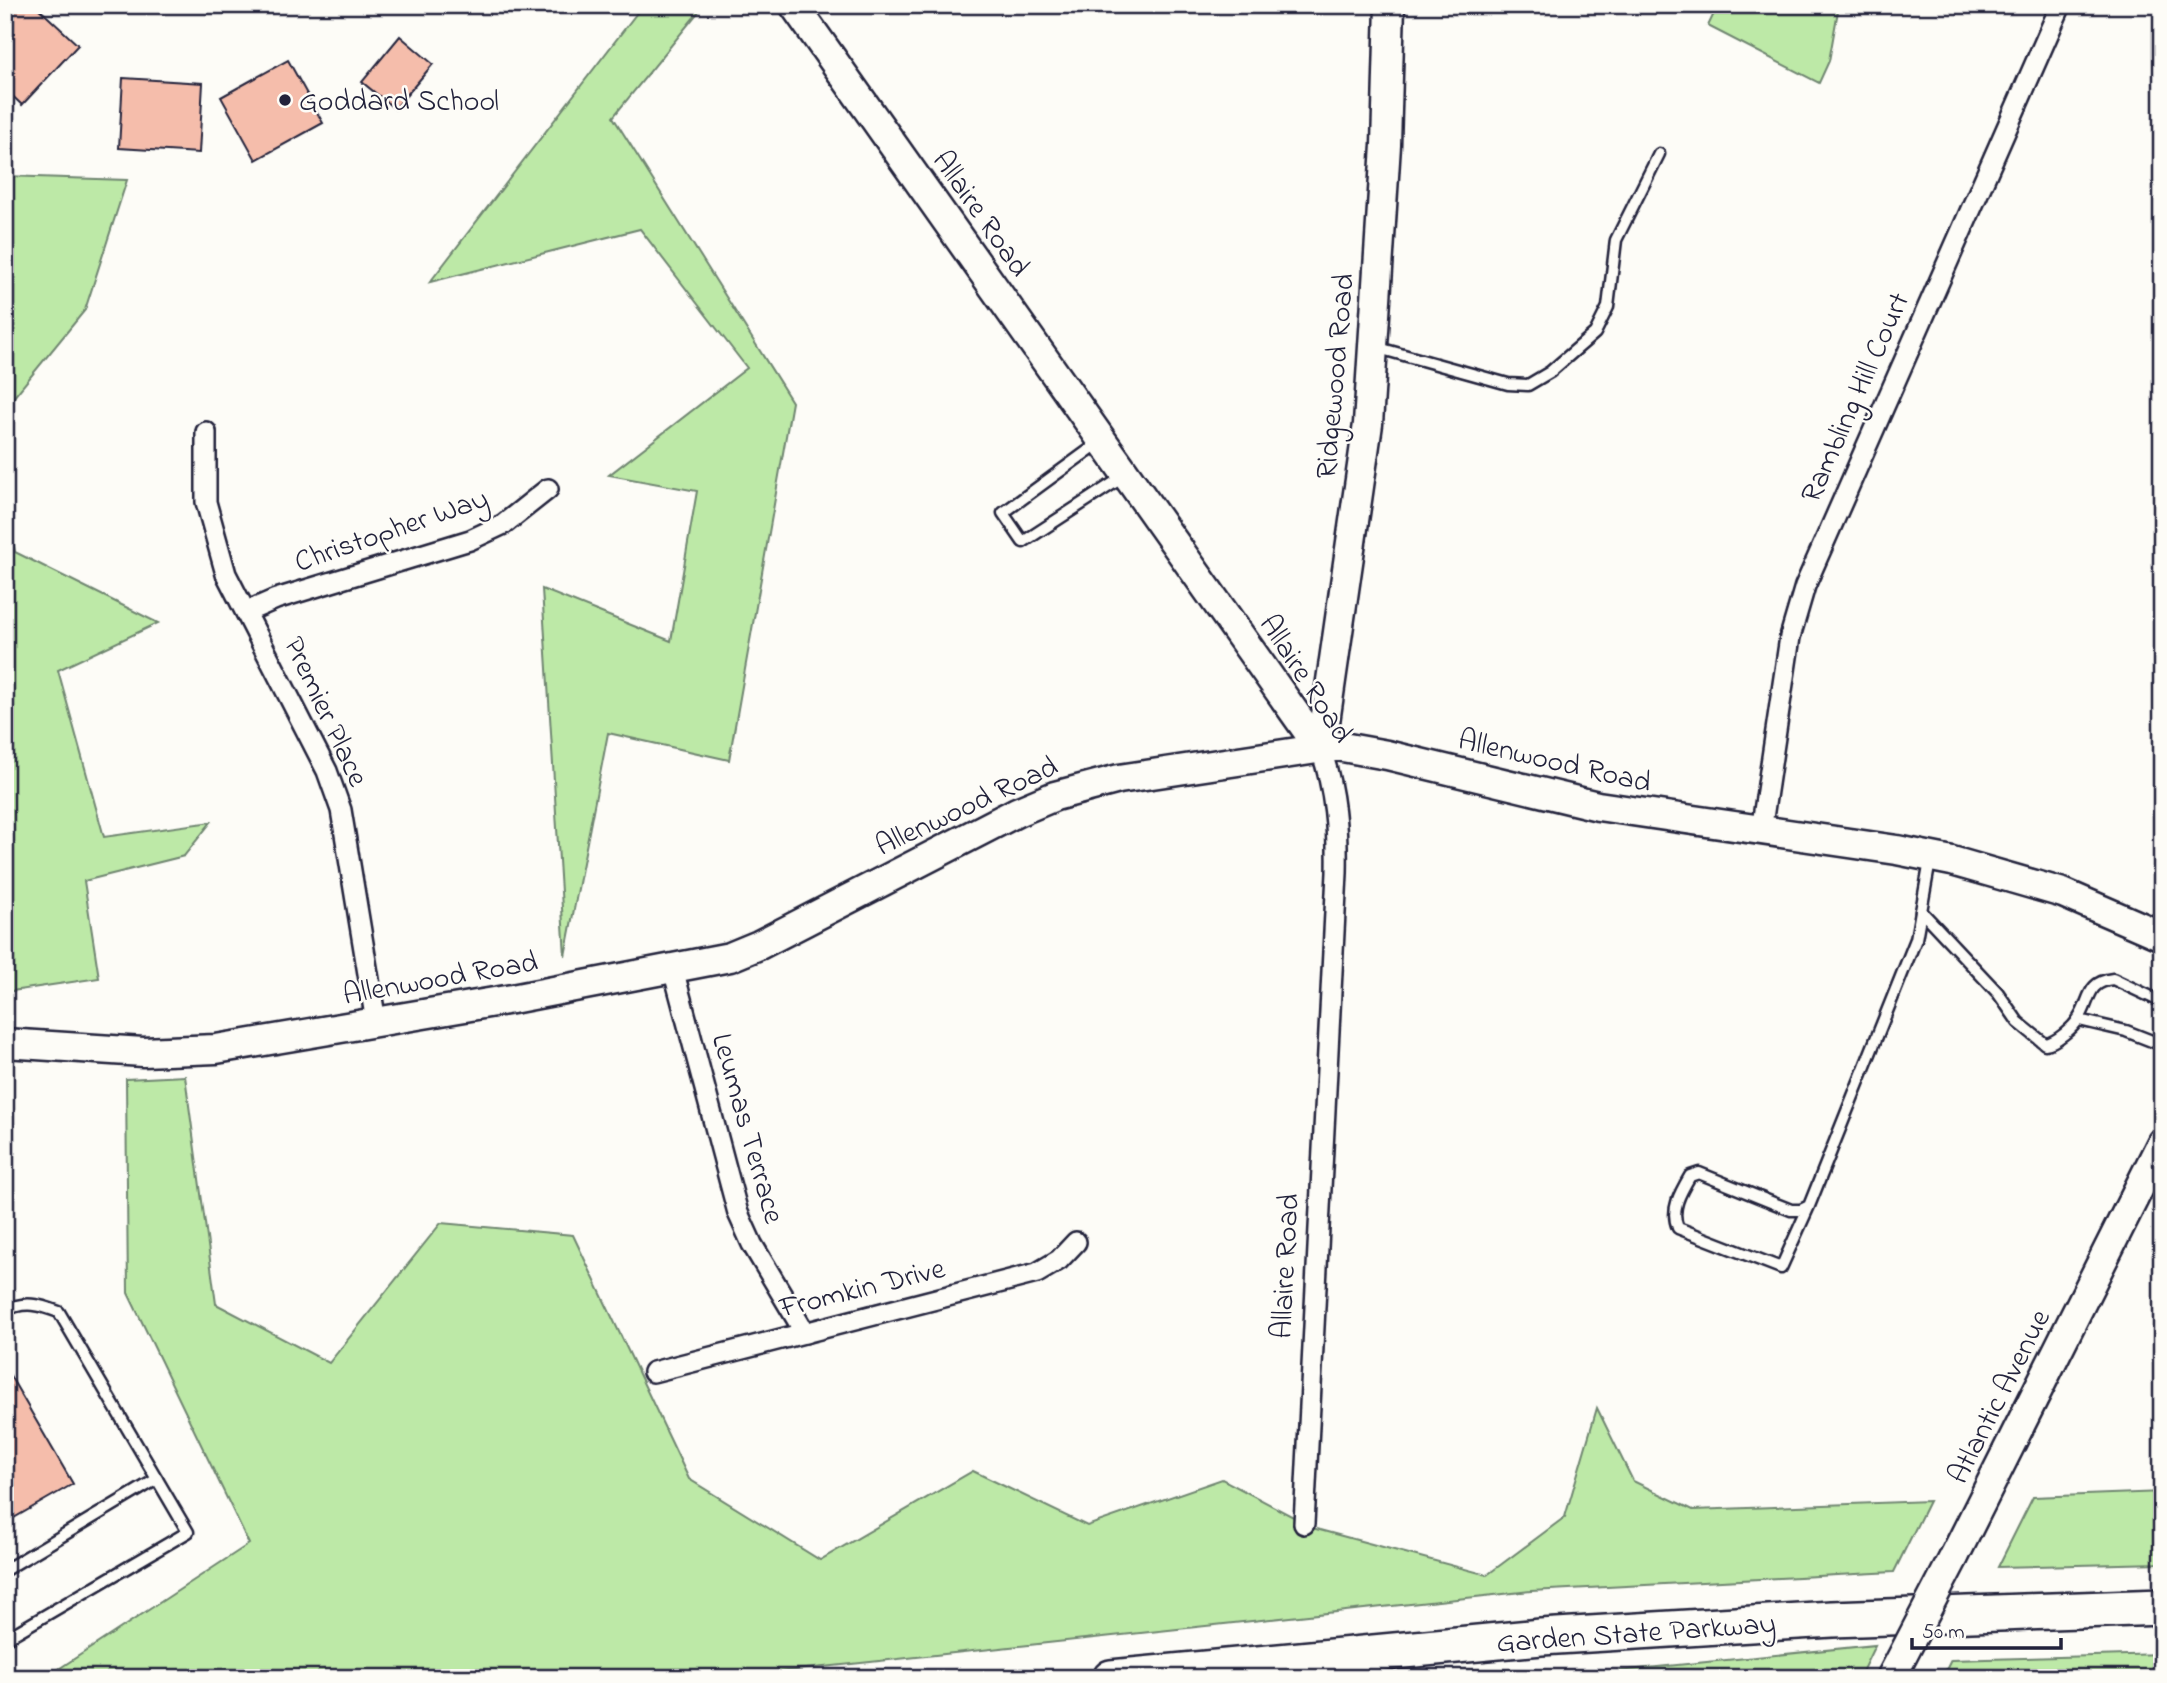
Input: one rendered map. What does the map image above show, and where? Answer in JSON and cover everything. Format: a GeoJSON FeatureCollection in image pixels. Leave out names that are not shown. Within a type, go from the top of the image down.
{"type":"FeatureCollection","features":[{"type":"Feature","properties":{"kind":"highway","name":"Garden State Parkway"},"geometry":{"type":"LineString","coordinates":[[1111,1678],[1541,1637],[1832,1619],[2162,1607]]}},
{"type":"Feature","properties":{"kind":"main road","name":"Allaire Road"},"geometry":{"type":"LineString","coordinates":[[794,5],[1321,750]]}},
{"type":"Feature","properties":{"kind":"main road","name":"Ridgewood Road"},"geometry":{"type":"LineString","coordinates":[[1321,750],[1368,424],[1385,145],[1390,5]]}},
{"type":"Feature","properties":{"kind":"main road","name":"Allenwood Road"},"geometry":{"type":"LineString","coordinates":[[5,1043],[144,1052],[192,1052],[376,1022],[730,957],[759,945],[1017,812],[1055,796],[1119,779],[1337,746],[1598,806],[1930,857],[2063,893],[2162,936]]}},
{"type":"Feature","properties":{"kind":"main road","name":"Atlantic Avenue"},"geometry":{"type":"LineString","coordinates":[[1891,1678],[2162,1142]]}},
{"type":"Feature","properties":{"kind":"street","name":"Rambling Hill Court"},"geometry":{"type":"LineString","coordinates":[[1761,831],[1790,637],[1805,586],[2061,5]]}},
{"type":"Feature","properties":{"kind":"street","name":"Premier Place"},"geometry":{"type":"LineString","coordinates":[[206,432],[206,502],[226,574],[327,771],[341,810],[376,1022]]}},
{"type":"Feature","properties":{"kind":"street","name":"Christopher Way"},"geometry":{"type":"LineString","coordinates":[[246,612],[276,599],[470,540],[504,524],[548,489]]}},
{"type":"Feature","properties":{"kind":"street","name":"Allaire Road"},"geometry":{"type":"LineString","coordinates":[[1304,1524],[1337,873],[1335,810],[1331,780],[1321,750]]}},
{"type":"Feature","properties":{"kind":"street","name":"Leumas Terrace"},"geometry":{"type":"LineString","coordinates":[[673,969],[738,1213],[752,1244],[805,1333]]}},
{"type":"Feature","properties":{"kind":"street","name":"Fromkin Drive"},"geometry":{"type":"LineString","coordinates":[[653,1372],[1037,1273],[1059,1261],[1076,1242]]}},
{"type":"Feature","properties":{"kind":"lane"},"geometry":{"type":"LineString","coordinates":[[1372,346],[1508,384],[1528,385],[1550,372],[1595,333],[1608,307],[1616,240],[1660,153]]}},
{"type":"Feature","properties":{"kind":"lane"},"geometry":{"type":"LineString","coordinates":[[1102,440],[1003,513],[1023,542],[1126,475]]}},
{"type":"Feature","properties":{"kind":"lane"},"geometry":{"type":"LineString","coordinates":[[1809,1206],[1801,1210],[1791,1210],[1699,1174],[1689,1176],[1679,1196],[1674,1218],[1678,1228],[1781,1268],[1809,1206],[1899,988],[1916,939],[1930,857]]}},
{"type":"Feature","properties":{"kind":"lane"},"geometry":{"type":"LineString","coordinates":[[1921,911],[1998,993],[2018,1022],[2045,1044],[2053,1043],[2079,1020],[2087,995],[2096,984],[2105,980],[2113,979],[2162,1002]]}},
{"type":"Feature","properties":{"kind":"lane"},"geometry":{"type":"LineString","coordinates":[[2079,1020],[2126,1031],[2162,1045]]}},
{"type":"Feature","properties":{"kind":"lane"},"geometry":{"type":"LineString","coordinates":[[5,1311],[16,1304],[39,1304],[59,1312],[188,1532],[5,1639]]}},
{"type":"Feature","properties":{"kind":"lane"},"geometry":{"type":"LineString","coordinates":[[5,1570],[157,1479]]}},
{"type":"Feature","properties":{"kind":"green space"},"geometry":{"type":"Polygon","coordinates":[[[643,5],[704,5],[613,117],[792,402],[729,760],[608,733],[565,956],[542,589],[671,641],[697,491],[609,475],[747,368],[640,229],[430,282],[643,5]]]}},
{"type":"Feature","properties":{"kind":"green space"},"geometry":{"type":"Polygon","coordinates":[[[1718,5],[1839,5],[1829,61],[1819,83],[1708,26],[1718,5]]]}},
{"type":"Feature","properties":{"kind":"green space"},"geometry":{"type":"Polygon","coordinates":[[[5,176],[127,180],[85,310],[5,408],[5,176]]]}},
{"type":"Feature","properties":{"kind":"green space"},"geometry":{"type":"Polygon","coordinates":[[[5,496],[15,552],[158,623],[58,670],[104,837],[211,822],[184,856],[84,881],[99,978],[5,992],[5,496]]]}},
{"type":"Feature","properties":{"kind":"green space"},"geometry":{"type":"Polygon","coordinates":[[[185,1076],[216,1304],[329,1363],[441,1223],[573,1235],[689,1479],[820,1560],[973,1471],[1087,1526],[1222,1479],[1316,1529],[1487,1575],[1565,1517],[1597,1408],[1633,1481],[1693,1510],[1929,1501],[1894,1572],[1531,1591],[721,1678],[45,1678],[249,1544],[128,1293],[126,1079],[185,1076]]]}},
{"type":"Feature","properties":{"kind":"green space"},"geometry":{"type":"Polygon","coordinates":[[[2162,1492],[2162,1563],[1998,1567],[2033,1497],[2162,1492]]]}},
{"type":"Feature","properties":{"kind":"green space"},"geometry":{"type":"Polygon","coordinates":[[[1875,1645],[1859,1678],[1549,1678],[1875,1645]]]}},
{"type":"Feature","properties":{"kind":"green space"},"geometry":{"type":"Polygon","coordinates":[[[2162,1654],[2162,1678],[1942,1678],[1951,1660],[2162,1654]]]}},
{"type":"Feature","properties":{"kind":"building"},"geometry":{"type":"Polygon","coordinates":[[[19,5],[35,5],[78,45],[22,105],[5,89],[5,20],[19,5]]]}},
{"type":"Feature","properties":{"kind":"building"},"geometry":{"type":"Polygon","coordinates":[[[400,36],[433,64],[395,109],[362,82],[400,36]]]}},
{"type":"Feature","properties":{"kind":"building"},"geometry":{"type":"Polygon","coordinates":[[[288,60],[323,123],[256,160],[221,97],[288,60]]]}},
{"type":"Feature","properties":{"kind":"building"},"geometry":{"type":"Polygon","coordinates":[[[123,78],[203,83],[199,153],[119,148],[123,78]]]}},
{"type":"Feature","properties":{"kind":"building"},"geometry":{"type":"Polygon","coordinates":[[[5,1367],[73,1484],[5,1523],[5,1367]]]}},
{"type":"Feature","properties":{"kind":"place","name":"Goddard School"},"geometry":{"type":"Point","coordinates":[285,100]}}]}
